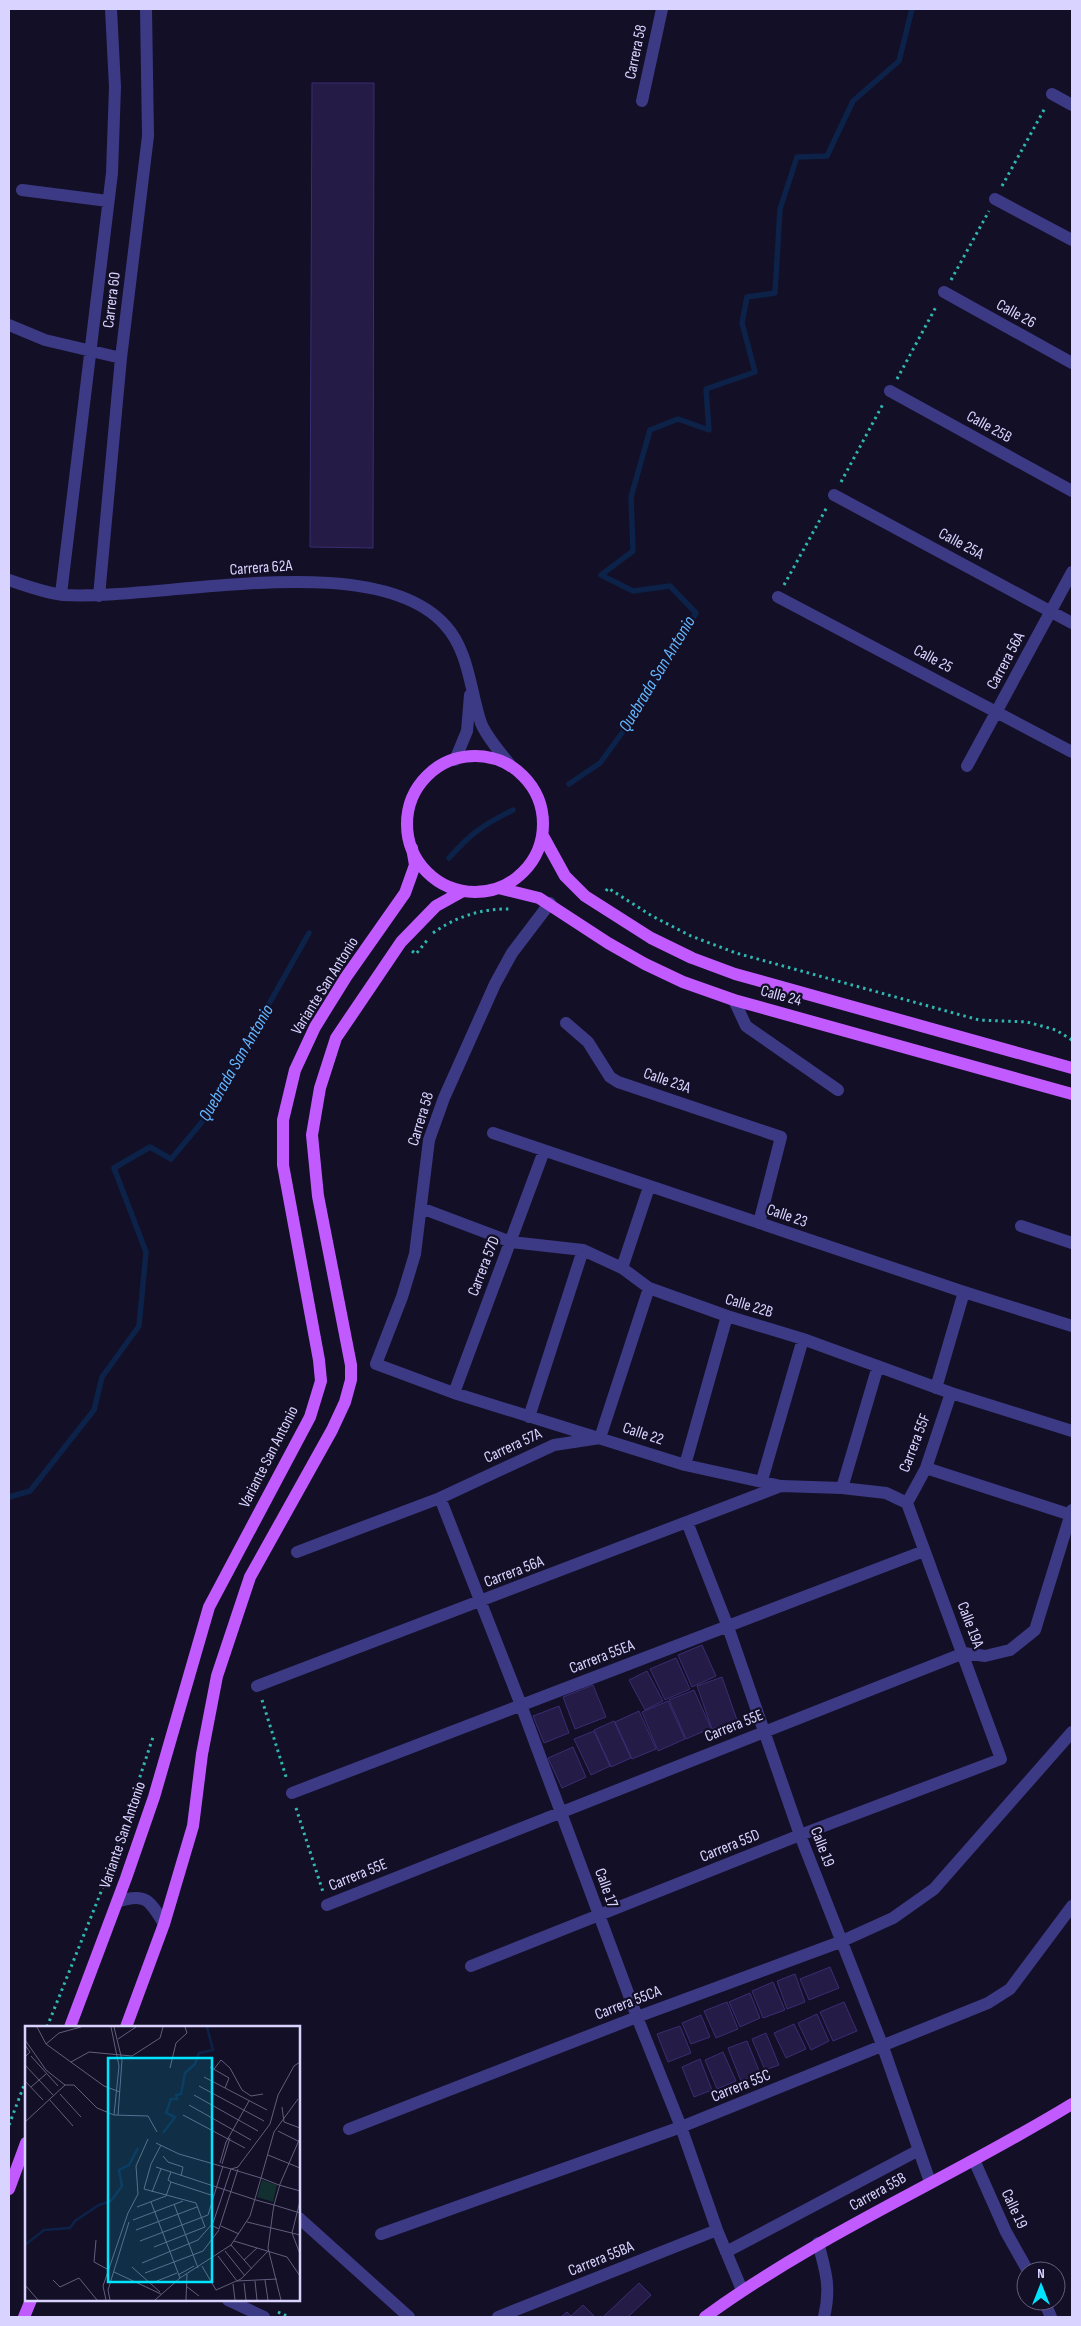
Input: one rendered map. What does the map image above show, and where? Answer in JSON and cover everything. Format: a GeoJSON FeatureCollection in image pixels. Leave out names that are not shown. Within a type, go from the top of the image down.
{"type":"FeatureCollection","features":[{"type":"Feature","properties":{"kind":"main road","name":"Variante San Antonio"},"geometry":{"type":"LineString","coordinates":[[70,2026],[154,1797],[209,1607],[310,1417],[321,1381],[312,1320],[283,1165],[283,1120],[295,1070],[315,1027],[346,977],[405,893],[415,865],[412,848],[408,821],[414,795],[431,773],[455,760],[484,757],[498,760],[511,766],[524,776],[537,796],[544,820],[543,836],[537,853],[528,868],[514,880],[498,888],[481,891],[463,891],[446,886],[432,876],[420,863],[412,848]]}},
{"type":"Feature","properties":{"kind":"main road","name":"Calle 24"},"geometry":{"type":"LineString","coordinates":[[543,836],[565,876],[585,896],[651,938],[692,958],[735,974],[1072,1068]]}},
{"type":"Feature","properties":{"kind":"main road","name":"Calle 24"},"geometry":{"type":"LineString","coordinates":[[498,888],[520,892],[550,904],[608,943],[645,964],[683,982],[734,1000],[1072,1094]]}},
{"type":"Feature","properties":{"kind":"main road","name":"Variante San Antonio"},"geometry":{"type":"LineString","coordinates":[[126,2026],[164,1924],[193,1826],[202,1754],[217,1676],[247,1586],[332,1430],[345,1402],[351,1380],[351,1365],[318,1196],[312,1135],[320,1088],[336,1038],[401,942],[436,906],[463,891]]}},
{"type":"Feature","properties":{"kind":"main road","name":"Carrera 55B"},"geometry":{"type":"LineString","coordinates":[[705,2317],[742,2290],[818,2243],[974,2160],[1072,2104]]}},
{"type":"Feature","properties":{"kind":"main road"},"geometry":{"type":"LineString","coordinates":[[9,2189],[25,2146]]}},
{"type":"Feature","properties":{"kind":"main road"},"geometry":{"type":"LineString","coordinates":[[24,2317],[31,2301]]}},
{"type":"Feature","properties":{"kind":"street","name":"Carrera 60"},"geometry":{"type":"LineString","coordinates":[[61,594],[108,201],[115,87],[110,9]]}},
{"type":"Feature","properties":{"kind":"street","name":"Carrera 60"},"geometry":{"type":"LineString","coordinates":[[99,596],[121,358],[148,136],[146,9]]}},
{"type":"Feature","properties":{"kind":"street","name":"Carrera 58"},"geometry":{"type":"LineString","coordinates":[[642,101],[662,9]]}},
{"type":"Feature","properties":{"kind":"street"},"geometry":{"type":"LineString","coordinates":[[1052,94],[1072,105]]}},
{"type":"Feature","properties":{"kind":"street"},"geometry":{"type":"LineString","coordinates":[[22,190],[108,201]]}},
{"type":"Feature","properties":{"kind":"street"},"geometry":{"type":"LineString","coordinates":[[995,199],[1072,240]]}},
{"type":"Feature","properties":{"kind":"street","name":"Calle 26"},"geometry":{"type":"LineString","coordinates":[[944,292],[1072,364]]}},
{"type":"Feature","properties":{"kind":"street"},"geometry":{"type":"LineString","coordinates":[[9,325],[44,340],[121,358]]}},
{"type":"Feature","properties":{"kind":"street","name":"Calle 25B"},"geometry":{"type":"LineString","coordinates":[[890,391],[1072,491]]}},
{"type":"Feature","properties":{"kind":"street","name":"Calle 25A"},"geometry":{"type":"LineString","coordinates":[[834,495],[1072,623]]}},
{"type":"Feature","properties":{"kind":"street","name":"Carrera 56A"},"geometry":{"type":"LineString","coordinates":[[967,766],[1072,572]]}},
{"type":"Feature","properties":{"kind":"street","name":"Carrera 62A"},"geometry":{"type":"LineString","coordinates":[[9,580],[61,594],[99,596],[307,581],[369,587],[410,600],[445,624],[460,645],[482,724],[511,766]]}},
{"type":"Feature","properties":{"kind":"street","name":"Calle 25"},"geometry":{"type":"LineString","coordinates":[[778,597],[1072,752]]}},
{"type":"Feature","properties":{"kind":"street","name":"Carrera 62A"},"geometry":{"type":"LineString","coordinates":[[455,760],[467,731],[470,680]]}},
{"type":"Feature","properties":{"kind":"street","name":"Carrera 58"},"geometry":{"type":"LineString","coordinates":[[376,1364],[416,1254],[429,1140],[444,1098],[495,984],[512,953],[550,904]]}},
{"type":"Feature","properties":{"kind":"street"},"geometry":{"type":"LineString","coordinates":[[734,1000],[746,1026],[838,1090]]}},
{"type":"Feature","properties":{"kind":"street","name":"Calle 23A"},"geometry":{"type":"LineString","coordinates":[[566,1023],[588,1042],[610,1077],[618,1082],[781,1137],[759,1223]]}},
{"type":"Feature","properties":{"kind":"street","name":"Calle 23"},"geometry":{"type":"LineString","coordinates":[[493,1132],[649,1187],[1072,1326]]}},
{"type":"Feature","properties":{"kind":"street","name":"Carrera 57D"},"geometry":{"type":"LineString","coordinates":[[454,1393],[544,1150]]}},
{"type":"Feature","properties":{"kind":"street"},"geometry":{"type":"LineString","coordinates":[[622,1268],[649,1187]]}},
{"type":"Feature","properties":{"kind":"street","name":"Calle 22B"},"geometry":{"type":"LineString","coordinates":[[421,1208],[511,1242],[583,1250],[622,1268],[650,1288],[727,1316],[878,1366],[936,1388],[1072,1431]]}},
{"type":"Feature","properties":{"kind":"street"},"geometry":{"type":"LineString","coordinates":[[1021,1226],[1072,1242]]}},
{"type":"Feature","properties":{"kind":"street"},"geometry":{"type":"LineString","coordinates":[[529,1417],[583,1250]]}},
{"type":"Feature","properties":{"kind":"street"},"geometry":{"type":"LineString","coordinates":[[600,1438],[650,1288]]}},
{"type":"Feature","properties":{"kind":"street"},"geometry":{"type":"LineString","coordinates":[[936,1388],[964,1292]]}},
{"type":"Feature","properties":{"kind":"street"},"geometry":{"type":"LineString","coordinates":[[685,1465],[727,1316]]}},
{"type":"Feature","properties":{"kind":"street"},"geometry":{"type":"LineString","coordinates":[[762,1480],[803,1340]]}},
{"type":"Feature","properties":{"kind":"street","name":"Calle 22"},"geometry":{"type":"LineString","coordinates":[[376,1364],[454,1393],[685,1465],[762,1480],[781,1486],[842,1488],[886,1493],[907,1504]]}},
{"type":"Feature","properties":{"kind":"street"},"geometry":{"type":"LineString","coordinates":[[842,1488],[878,1366]]}},
{"type":"Feature","properties":{"kind":"street","name":"Carrera 55F"},"geometry":{"type":"LineString","coordinates":[[907,1504],[926,1468],[951,1393]]}},
{"type":"Feature","properties":{"kind":"street","name":"Carrera 57A"},"geometry":{"type":"LineString","coordinates":[[297,1552],[440,1498],[554,1445],[600,1438]]}},
{"type":"Feature","properties":{"kind":"street"},"geometry":{"type":"LineString","coordinates":[[926,1468],[1072,1512]]}},
{"type":"Feature","properties":{"kind":"street","name":"Carrera 56A"},"geometry":{"type":"LineString","coordinates":[[257,1686],[781,1486]]}},
{"type":"Feature","properties":{"kind":"street","name":"Calle 17"},"geometry":{"type":"LineString","coordinates":[[440,1498],[521,1705],[637,2017],[681,2127],[717,2230],[742,2290]]}},
{"type":"Feature","properties":{"kind":"street","name":"Calle 19A"},"geometry":{"type":"LineString","coordinates":[[907,1504],[964,1653],[1001,1759]]}},
{"type":"Feature","properties":{"kind":"street","name":"Carrera 55E"},"geometry":{"type":"LineString","coordinates":[[327,1905],[964,1653],[985,1656],[1010,1650],[1035,1630],[1072,1512]]}},
{"type":"Feature","properties":{"kind":"street","name":"Calle 19"},"geometry":{"type":"LineString","coordinates":[[687,1522],[728,1627],[800,1835],[840,1942],[883,2047],[930,2182]]}},
{"type":"Feature","properties":{"kind":"street","name":"Carrera 55EA"},"geometry":{"type":"LineString","coordinates":[[292,1794],[924,1550]]}},
{"type":"Feature","properties":{"kind":"street","name":"Carrera 55CA"},"geometry":{"type":"LineString","coordinates":[[349,2129],[637,2017],[840,1942],[893,1918],[934,1889],[1072,1733]]}},
{"type":"Feature","properties":{"kind":"street","name":"Carrera 55D"},"geometry":{"type":"LineString","coordinates":[[472,1966],[800,1835],[1001,1759]]}},
{"type":"Feature","properties":{"kind":"street"},"geometry":{"type":"LineString","coordinates":[[117,1902],[132,1896],[143,1898],[152,1903],[164,1924]]}},
{"type":"Feature","properties":{"kind":"street","name":"Carrera 55C"},"geometry":{"type":"LineString","coordinates":[[381,2234],[681,2127],[988,2003],[1010,1989],[1072,1906]]}},
{"type":"Feature","properties":{"kind":"street"},"geometry":{"type":"LineString","coordinates":[[726,2252],[919,2150]]}},
{"type":"Feature","properties":{"kind":"street","name":"Calle 19"},"geometry":{"type":"LineString","coordinates":[[974,2160],[1006,2232],[1022,2261]]}},
{"type":"Feature","properties":{"kind":"street"},"geometry":{"type":"LineString","coordinates":[[300,2219],[409,2317]]}},
{"type":"Feature","properties":{"kind":"street","name":"Carrera 55BA"},"geometry":{"type":"LineString","coordinates":[[498,2317],[717,2230]]}},
{"type":"Feature","properties":{"kind":"street"},"geometry":{"type":"LineString","coordinates":[[818,2243],[827,2274],[829,2296],[824,2317]]}},
{"type":"Feature","properties":{"kind":"street"},"geometry":{"type":"LineString","coordinates":[[230,2301],[264,2317]]}},
{"type":"Feature","properties":{"kind":"path"},"geometry":{"type":"LineString","coordinates":[[778,597],[1052,94]]}},
{"type":"Feature","properties":{"kind":"path"},"geometry":{"type":"LineString","coordinates":[[9,2125],[25,2083]]}},
{"type":"Feature","properties":{"kind":"building"},"geometry":{"type":"Polygon","coordinates":[[[312,83],[374,83],[373,548],[310,547],[312,83]]]}},
{"type":"Feature","properties":{"kind":"building"},"geometry":{"type":"Polygon","coordinates":[[[702,1645],[716,1676],[692,1687],[678,1655],[702,1645]]]}},
{"type":"Feature","properties":{"kind":"building"},"geometry":{"type":"Polygon","coordinates":[[[676,1658],[690,1689],[665,1700],[650,1669],[676,1658]]]}},
{"type":"Feature","properties":{"kind":"building"},"geometry":{"type":"Polygon","coordinates":[[[647,1671],[663,1701],[645,1710],[629,1680],[647,1671]]]}},
{"type":"Feature","properties":{"kind":"building"},"geometry":{"type":"Polygon","coordinates":[[[722,1677],[737,1720],[712,1729],[697,1686],[722,1677]]]}},
{"type":"Feature","properties":{"kind":"building"},"geometry":{"type":"Polygon","coordinates":[[[593,1685],[606,1717],[575,1729],[563,1697],[593,1685]]]}},
{"type":"Feature","properties":{"kind":"building"},"geometry":{"type":"Polygon","coordinates":[[[694,1690],[711,1728],[686,1739],[669,1700],[694,1690]]]}},
{"type":"Feature","properties":{"kind":"building"},"geometry":{"type":"Polygon","coordinates":[[[668,1701],[685,1739],[658,1751],[642,1712],[668,1701]]]}},
{"type":"Feature","properties":{"kind":"building"},"geometry":{"type":"Polygon","coordinates":[[[559,1706],[569,1733],[544,1743],[533,1716],[559,1706]]]}},
{"type":"Feature","properties":{"kind":"building"},"geometry":{"type":"Polygon","coordinates":[[[639,1711],[656,1749],[632,1759],[615,1722],[639,1711]]]}},
{"type":"Feature","properties":{"kind":"building"},"geometry":{"type":"Polygon","coordinates":[[[614,1721],[631,1758],[611,1767],[594,1730],[614,1721]]]}},
{"type":"Feature","properties":{"kind":"building"},"geometry":{"type":"Polygon","coordinates":[[[594,1731],[610,1766],[591,1775],[574,1739],[594,1731]]]}},
{"type":"Feature","properties":{"kind":"building"},"geometry":{"type":"Polygon","coordinates":[[[573,1747],[586,1777],[562,1788],[548,1758],[573,1747]]]}},
{"type":"Feature","properties":{"kind":"building"},"geometry":{"type":"Polygon","coordinates":[[[830,1967],[839,1988],[809,2000],[800,1979],[830,1967]]]}},
{"type":"Feature","properties":{"kind":"building"},"geometry":{"type":"Polygon","coordinates":[[[795,1974],[805,2002],[787,2009],[777,1981],[795,1974]]]}},
{"type":"Feature","properties":{"kind":"building"},"geometry":{"type":"Polygon","coordinates":[[[773,1982],[785,2010],[763,2018],[752,1991],[773,1982]]]}},
{"type":"Feature","properties":{"kind":"building"},"geometry":{"type":"Polygon","coordinates":[[[750,1993],[760,2018],[740,2027],[729,2002],[750,1993]]]}},
{"type":"Feature","properties":{"kind":"building"},"geometry":{"type":"Polygon","coordinates":[[[727,2002],[738,2029],[716,2038],[704,2011],[727,2002]]]}},
{"type":"Feature","properties":{"kind":"building"},"geometry":{"type":"Polygon","coordinates":[[[844,2002],[857,2031],[833,2041],[820,2012],[844,2002]]]}},
{"type":"Feature","properties":{"kind":"building"},"geometry":{"type":"Polygon","coordinates":[[[817,2014],[829,2041],[811,2050],[798,2023],[817,2014]]]}},
{"type":"Feature","properties":{"kind":"building"},"geometry":{"type":"Polygon","coordinates":[[[701,2015],[710,2037],[691,2044],[682,2023],[701,2015]]]}},
{"type":"Feature","properties":{"kind":"building"},"geometry":{"type":"Polygon","coordinates":[[[794,2024],[806,2049],[786,2058],[774,2033],[794,2024]]]}},
{"type":"Feature","properties":{"kind":"building"},"geometry":{"type":"Polygon","coordinates":[[[680,2026],[691,2053],[668,2062],[657,2034],[680,2026]]]}},
{"type":"Feature","properties":{"kind":"building"},"geometry":{"type":"Polygon","coordinates":[[[766,2033],[779,2065],[765,2070],[752,2039],[766,2033]]]}},
{"type":"Feature","properties":{"kind":"building"},"geometry":{"type":"Polygon","coordinates":[[[747,2041],[760,2073],[741,2081],[728,2048],[747,2041]]]}},
{"type":"Feature","properties":{"kind":"building"},"geometry":{"type":"Polygon","coordinates":[[[723,2052],[736,2081],[717,2089],[705,2060],[723,2052]]]}},
{"type":"Feature","properties":{"kind":"building"},"geometry":{"type":"Polygon","coordinates":[[[700,2059],[712,2090],[694,2097],[682,2067],[700,2059]]]}},
{"type":"Feature","properties":{"kind":"building"},"geometry":{"type":"Polygon","coordinates":[[[639,2283],[651,2295],[628,2317],[603,2317],[639,2283]]]}},
{"type":"Feature","properties":{"kind":"building"},"geometry":{"type":"Polygon","coordinates":[[[583,2305],[595,2317],[561,2317],[567,2312],[571,2316],[583,2305]]]}},
{"type":"Feature","properties":{"kind":"waterway","name":"Quebrada San Antonio"},"geometry":{"type":"LineString","coordinates":[[569,784],[600,763],[641,707],[696,613],[670,586],[633,591],[601,575],[633,551],[631,497],[650,430],[678,419],[709,430],[706,389],[755,372],[742,323],[747,297],[775,293],[780,209],[797,157],[827,156],[853,101],[899,61],[912,9]]}},
{"type":"Feature","properties":{"kind":"waterway","name":"Quebrada San Antonio"},"geometry":{"type":"LineString","coordinates":[[449,858],[478,830],[513,810]]}},
{"type":"Feature","properties":{"kind":"waterway","name":"Quebrada San Antonio"},"geometry":{"type":"LineString","coordinates":[[9,1497],[30,1491],[94,1410],[102,1377],[139,1326],[146,1252],[114,1168],[150,1147],[171,1159],[212,1110],[239,1057],[309,933]]}}]}
